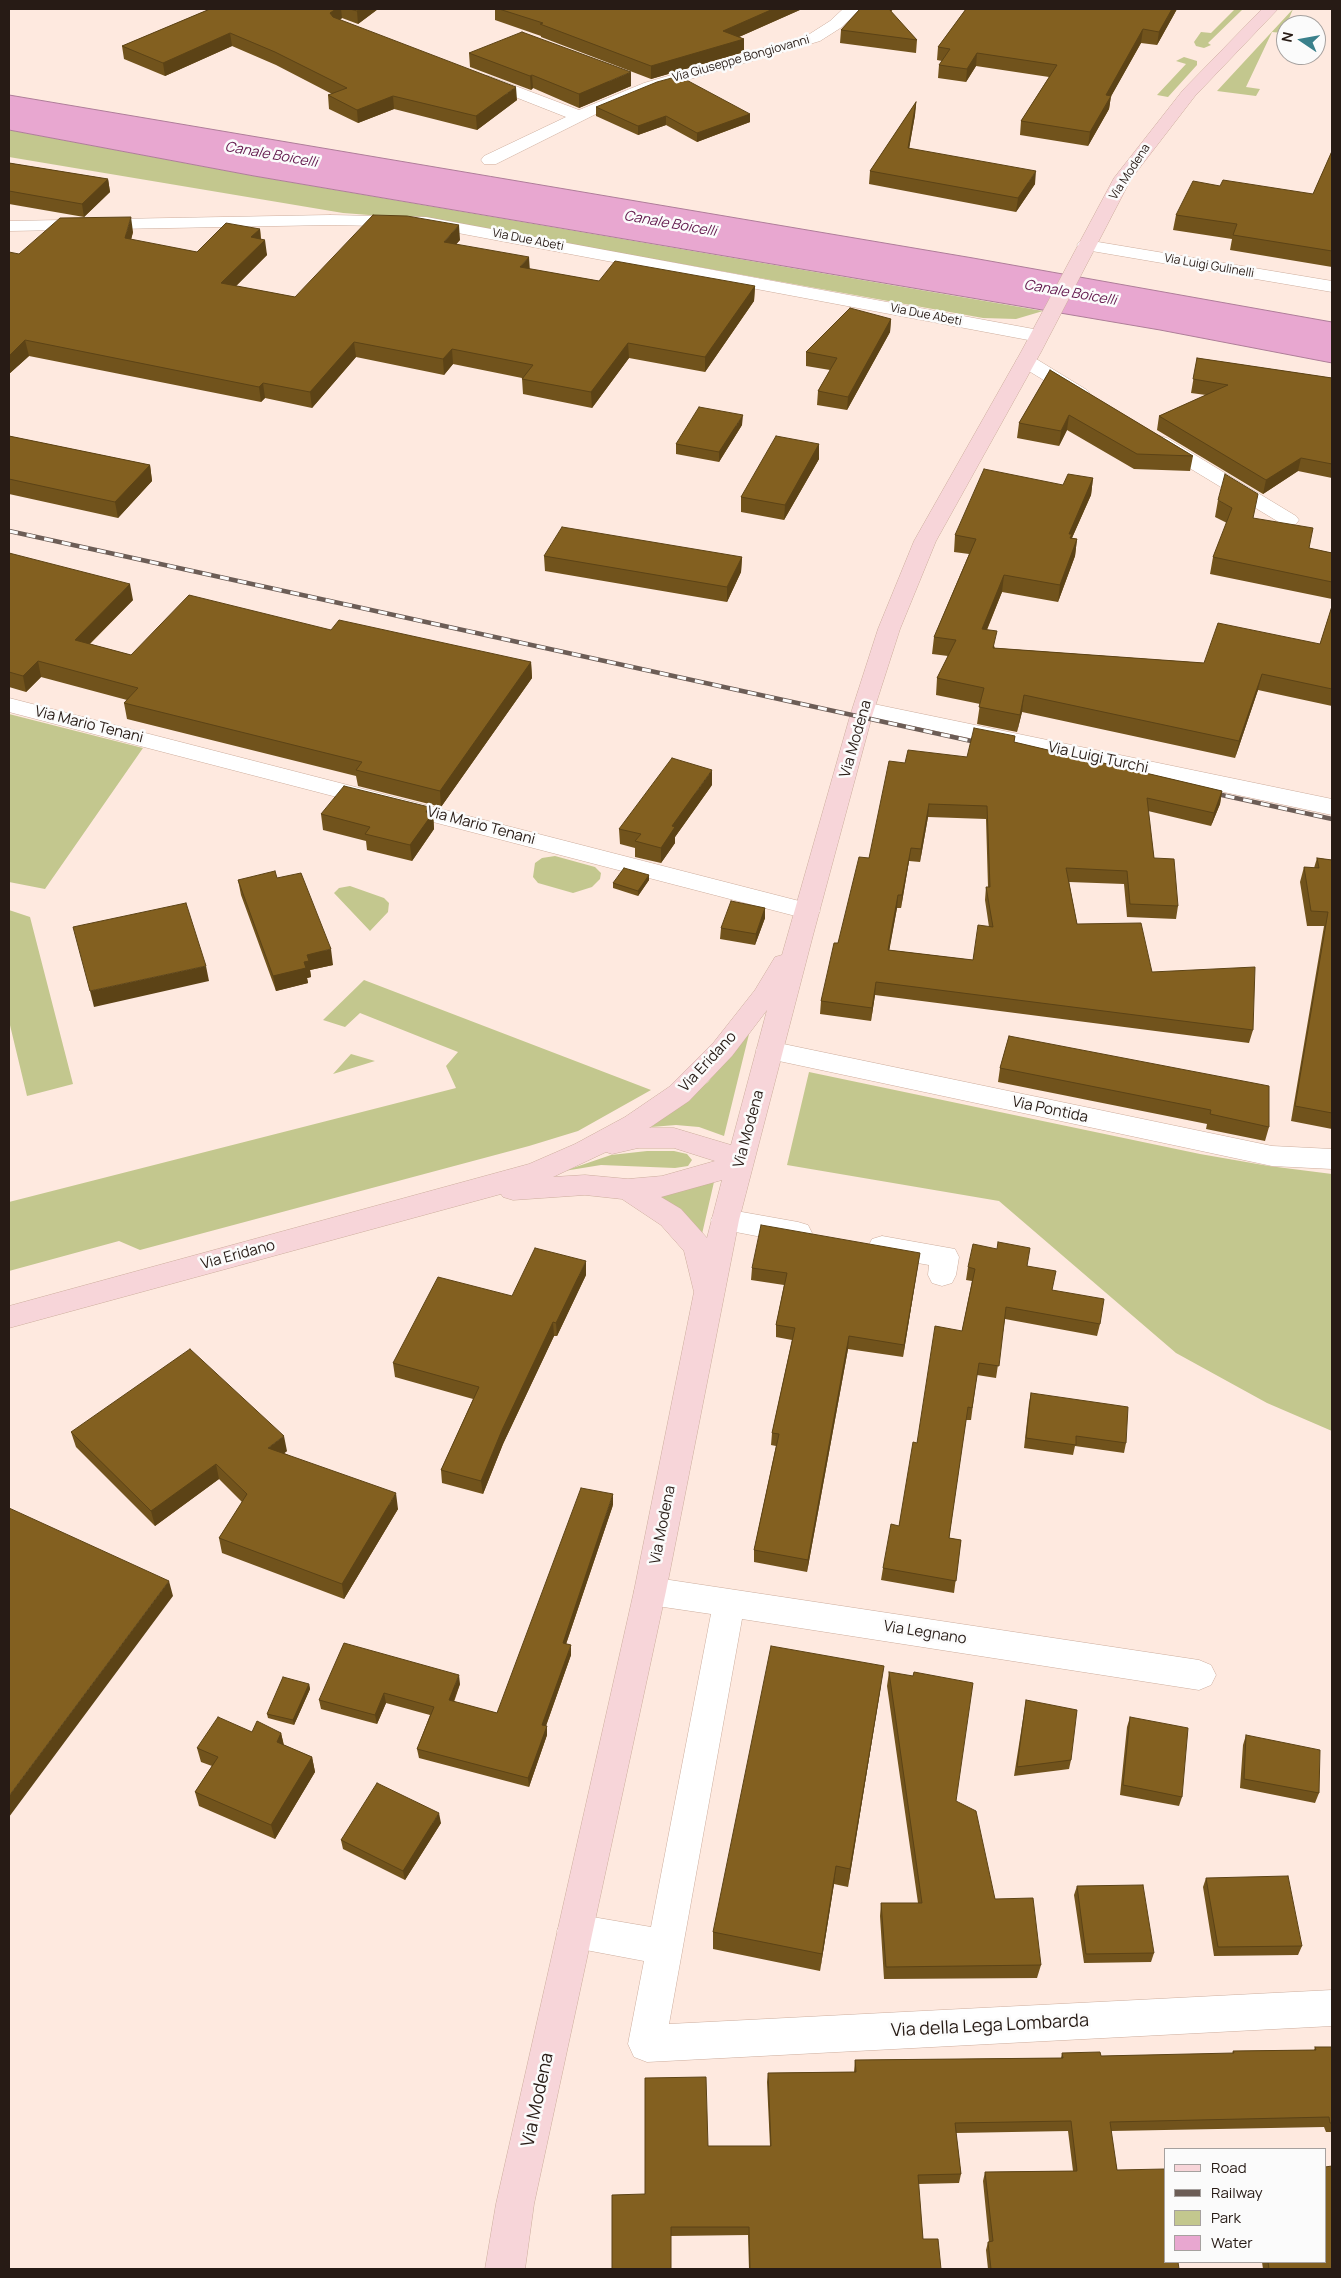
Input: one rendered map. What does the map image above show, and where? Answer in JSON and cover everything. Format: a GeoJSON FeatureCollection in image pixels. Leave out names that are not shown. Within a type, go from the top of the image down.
{"type":"FeatureCollection","features":[{"type":"Feature","properties":{"kind":"main road","name":"Via Modena"},"geometry":{"type":"LineString","coordinates":[[505,2269],[515,2204],[650,1591],[708,1296],[769,1050],[864,709],[889,629],[922,548],[1026,361],[1123,178],[1179,105],[1270,9]]}},
{"type":"Feature","properties":{"kind":"main road","name":"Via Eridano"},"geometry":{"type":"LineString","coordinates":[[9,1317],[468,1193],[538,1172],[585,1151],[635,1124],[679,1094],[723,1049],[764,996],[800,939]]}},
{"type":"Feature","properties":{"kind":"main road","name":"Via Eridano"},"geometry":{"type":"LineString","coordinates":[[585,1151],[638,1138],[674,1138],[720,1151],[740,1162]]}},
{"type":"Feature","properties":{"kind":"main road","name":"Via Eridano"},"geometry":{"type":"LineString","coordinates":[[468,1193],[585,1185],[628,1189],[662,1186],[700,1177],[740,1162]]}},
{"type":"Feature","properties":{"kind":"main road","name":"Via Eridano"},"geometry":{"type":"LineString","coordinates":[[628,1189],[670,1217],[698,1248],[708,1296]]}},
{"type":"Feature","properties":{"kind":"street","name":"Via Giuseppe Bongiovanni"},"geometry":{"type":"LineString","coordinates":[[490,160],[579,116],[650,86],[814,38],[836,24],[852,9]]}},
{"type":"Feature","properties":{"kind":"street"},"geometry":{"type":"LineString","coordinates":[[469,74],[579,116]]}},
{"type":"Feature","properties":{"kind":"street"},"geometry":{"type":"LineString","coordinates":[[631,79],[650,86]]}},
{"type":"Feature","properties":{"kind":"street","name":"Via Due Abeti"},"geometry":{"type":"LineString","coordinates":[[9,226],[330,220],[426,222],[1044,327]]}},
{"type":"Feature","properties":{"kind":"street","name":"Via Luigi Gulinelli"},"geometry":{"type":"LineString","coordinates":[[1086,246],[1332,287]]}},
{"type":"Feature","properties":{"kind":"street"},"geometry":{"type":"LineString","coordinates":[[1026,361],[1092,401]]}},
{"type":"Feature","properties":{"kind":"street"},"geometry":{"type":"LineString","coordinates":[[1144,432],[1289,520]]}},
{"type":"Feature","properties":{"kind":"street","name":"Via Mario Tenani"},"geometry":{"type":"LineString","coordinates":[[9,705],[807,911]]}},
{"type":"Feature","properties":{"kind":"street","name":"Via Luigi Turchi"},"geometry":{"type":"LineString","coordinates":[[864,709],[1332,808]]}},
{"type":"Feature","properties":{"kind":"street","name":"Via Pontida"},"geometry":{"type":"LineString","coordinates":[[769,1050],[1272,1156],[1332,1159]]}},
{"type":"Feature","properties":{"kind":"street"},"geometry":{"type":"LineString","coordinates":[[726,1220],[828,1238]]}},
{"type":"Feature","properties":{"kind":"street"},"geometry":{"type":"LineString","coordinates":[[857,1242],[944,1257],[942,1275]]}},
{"type":"Feature","properties":{"kind":"street","name":"Via Legnano"},"geometry":{"type":"LineString","coordinates":[[650,1591],[1199,1675]]}},
{"type":"Feature","properties":{"kind":"street"},"geometry":{"type":"LineString","coordinates":[[575,1931],[666,1947],[729,1603]]}},
{"type":"Feature","properties":{"kind":"street","name":"Via della Lega Lombarda"},"geometry":{"type":"LineString","coordinates":[[666,1947],[647,2044],[1332,2008]]}},
{"type":"Feature","properties":{"kind":"green space"},"geometry":{"type":"Polygon","coordinates":[[[1235,9],[1243,9],[1208,43],[1211,45],[1204,48],[1196,46],[1194,42],[1201,32],[1211,33],[1235,9]]]}},
{"type":"Feature","properties":{"kind":"green space"},"geometry":{"type":"Polygon","coordinates":[[[1276,27],[1276,32],[1272,32],[1246,87],[1260,89],[1256,96],[1217,91],[1276,27]]]}},
{"type":"Feature","properties":{"kind":"green space"},"geometry":{"type":"Polygon","coordinates":[[[1184,57],[1197,61],[1197,65],[1168,97],[1157,95],[1186,64],[1176,61],[1184,57]]]}},
{"type":"Feature","properties":{"kind":"green space"},"geometry":{"type":"Polygon","coordinates":[[[9,130],[254,176],[1043,311],[1016,319],[983,318],[436,220],[343,213],[9,157],[9,130]]]}},
{"type":"Feature","properties":{"kind":"green space"},"geometry":{"type":"Polygon","coordinates":[[[9,714],[143,748],[45,889],[9,882],[9,714]]]}},
{"type":"Feature","properties":{"kind":"green space"},"geometry":{"type":"Polygon","coordinates":[[[555,856],[595,867],[601,873],[600,879],[592,887],[573,893],[538,883],[533,877],[535,863],[542,858],[555,856]]]}},
{"type":"Feature","properties":{"kind":"green space"},"geometry":{"type":"Polygon","coordinates":[[[350,886],[384,898],[389,903],[388,912],[370,931],[334,893],[339,888],[350,886]]]}},
{"type":"Feature","properties":{"kind":"green space"},"geometry":{"type":"Polygon","coordinates":[[[9,910],[30,917],[73,1084],[27,1096],[9,1021],[9,910]]]}},
{"type":"Feature","properties":{"kind":"green space"},"geometry":{"type":"Polygon","coordinates":[[[364,980],[651,1090],[578,1131],[529,1146],[140,1250],[119,1241],[9,1271],[9,1202],[456,1088],[446,1066],[458,1052],[360,1013],[345,1027],[323,1020],[364,980]]]}},
{"type":"Feature","properties":{"kind":"green space"},"geometry":{"type":"Polygon","coordinates":[[[750,1030],[724,1136],[699,1127],[676,1125],[651,1127],[708,1082],[750,1030]]]}},
{"type":"Feature","properties":{"kind":"green space"},"geometry":{"type":"Polygon","coordinates":[[[351,1054],[375,1061],[333,1074],[351,1054]]]}},
{"type":"Feature","properties":{"kind":"green space"},"geometry":{"type":"Polygon","coordinates":[[[809,1072],[1200,1154],[1269,1166],[1332,1174],[1332,1431],[1267,1403],[1176,1353],[999,1201],[787,1165],[809,1072]]]}},
{"type":"Feature","properties":{"kind":"green space"},"geometry":{"type":"Polygon","coordinates":[[[647,1151],[674,1151],[687,1154],[692,1160],[688,1166],[675,1168],[601,1165],[564,1171],[611,1155],[647,1151]]]}},
{"type":"Feature","properties":{"kind":"green space"},"geometry":{"type":"Polygon","coordinates":[[[714,1182],[702,1234],[659,1197],[714,1182]]]}},
{"type":"Feature","properties":{"kind":"water","name":"Canale Boicelli"},"geometry":{"type":"Polygon","coordinates":[[[9,95],[973,258],[1332,322],[1332,363],[1160,330],[254,176],[9,130],[9,95]]]}},
{"type":"Feature","properties":{"kind":"building"},"geometry":{"type":"Polygon","coordinates":[[[210,9],[336,9],[330,13],[333,17],[516,87],[476,116],[393,96],[357,110],[328,95],[347,88],[275,52],[230,33],[163,63],[122,46],[210,9]]]}},
{"type":"Feature","properties":{"kind":"building"},"geometry":{"type":"Polygon","coordinates":[[[499,9],[773,9],[723,31],[744,39],[651,66],[540,24],[543,23],[499,9]]]}},
{"type":"Feature","properties":{"kind":"building"},"geometry":{"type":"Polygon","coordinates":[[[860,9],[889,9],[917,40],[841,30],[860,9]]]}},
{"type":"Feature","properties":{"kind":"building"},"geometry":{"type":"Polygon","coordinates":[[[966,9],[1172,9],[1159,32],[1143,29],[1106,95],[1111,96],[1090,132],[1021,121],[1057,65],[977,53],[967,69],[939,65],[950,49],[938,47],[966,9]]]}},
{"type":"Feature","properties":{"kind":"building"},"geometry":{"type":"Polygon","coordinates":[[[522,32],[631,72],[579,94],[469,53],[522,32]]]}},
{"type":"Feature","properties":{"kind":"building"},"geometry":{"type":"Polygon","coordinates":[[[679,76],[750,114],[697,133],[666,116],[638,126],[596,107],[657,82],[679,76]]]}},
{"type":"Feature","properties":{"kind":"building"},"geometry":{"type":"Polygon","coordinates":[[[916,102],[908,148],[1036,171],[1018,198],[870,171],[916,102]]]}},
{"type":"Feature","properties":{"kind":"building"},"geometry":{"type":"Polygon","coordinates":[[[1332,151],[1332,251],[1233,235],[1237,224],[1176,215],[1193,181],[1220,186],[1223,180],[1313,194],[1332,151]]]}},
{"type":"Feature","properties":{"kind":"building"},"geometry":{"type":"Polygon","coordinates":[[[9,163],[108,179],[82,204],[9,191],[9,163]]]}},
{"type":"Feature","properties":{"kind":"building"},"geometry":{"type":"Polygon","coordinates":[[[373,215],[407,216],[459,225],[444,242],[529,257],[520,267],[599,281],[615,261],[755,286],[705,357],[628,343],[591,392],[522,379],[533,365],[452,349],[443,359],[354,342],[310,392],[263,383],[259,387],[25,340],[9,356],[9,252],[19,254],[60,218],[131,217],[125,238],[197,252],[226,223],[260,229],[251,237],[265,240],[221,283],[295,297],[373,215]]]}},
{"type":"Feature","properties":{"kind":"building"},"geometry":{"type":"Polygon","coordinates":[[[850,308],[891,319],[848,397],[818,391],[837,358],[806,352],[850,308]]]}},
{"type":"Feature","properties":{"kind":"building"},"geometry":{"type":"Polygon","coordinates":[[[1197,358],[1332,378],[1332,464],[1301,458],[1266,480],[1159,416],[1228,385],[1193,379],[1197,358]]]}},
{"type":"Feature","properties":{"kind":"building"},"geometry":{"type":"Polygon","coordinates":[[[1050,370],[1193,456],[1137,454],[1069,415],[1061,431],[1019,423],[1050,370]]]}},
{"type":"Feature","properties":{"kind":"building"},"geometry":{"type":"Polygon","coordinates":[[[699,407],[743,415],[719,452],[676,444],[699,407]]]}},
{"type":"Feature","properties":{"kind":"building"},"geometry":{"type":"Polygon","coordinates":[[[9,436],[150,465],[115,502],[9,479],[9,436]]]}},
{"type":"Feature","properties":{"kind":"building"},"geometry":{"type":"Polygon","coordinates":[[[776,436],[819,444],[785,505],[741,497],[776,436]]]}},
{"type":"Feature","properties":{"kind":"building"},"geometry":{"type":"Polygon","coordinates":[[[984,469],[1063,485],[1068,474],[1093,478],[1069,534],[1072,534],[1070,538],[1077,539],[1060,585],[1004,575],[982,629],[997,631],[993,648],[1204,663],[1218,623],[1320,644],[1332,606],[1332,689],[1262,674],[1239,741],[1024,695],[1020,715],[979,707],[984,688],[937,678],[956,640],[934,637],[976,539],[955,535],[984,469]]]}},
{"type":"Feature","properties":{"kind":"building"},"geometry":{"type":"Polygon","coordinates":[[[1225,474],[1258,494],[1253,518],[1313,528],[1309,548],[1332,553],[1332,582],[1213,557],[1232,508],[1218,500],[1225,474]]]}},
{"type":"Feature","properties":{"kind":"building"},"geometry":{"type":"Polygon","coordinates":[[[562,527],[742,557],[727,587],[544,556],[562,527]]]}},
{"type":"Feature","properties":{"kind":"building"},"geometry":{"type":"Polygon","coordinates":[[[9,553],[130,584],[75,640],[131,655],[189,595],[331,630],[339,620],[531,662],[440,791],[356,770],[362,762],[124,703],[138,688],[38,661],[23,676],[9,672],[9,553]]]}},
{"type":"Feature","properties":{"kind":"building"},"geometry":{"type":"Polygon","coordinates":[[[974,728],[1015,736],[1014,742],[1222,791],[1214,813],[1147,798],[1154,858],[1174,859],[1178,906],[1130,904],[1127,871],[1066,868],[1077,924],[1141,923],[1152,972],[1255,967],[1253,1030],[876,982],[872,1008],[821,1001],[834,943],[838,943],[859,857],[869,858],[889,761],[905,763],[908,750],[967,757],[974,728]],[[929,804],[921,849],[911,848],[902,895],[898,895],[888,950],[973,960],[978,925],[993,927],[986,887],[990,887],[987,806],[929,804]]]}},
{"type":"Feature","properties":{"kind":"building"},"geometry":{"type":"Polygon","coordinates":[[[672,758],[712,770],[672,826],[675,827],[661,848],[635,841],[641,834],[619,829],[672,758]]]}},
{"type":"Feature","properties":{"kind":"building"},"geometry":{"type":"Polygon","coordinates":[[[344,786],[429,807],[426,812],[433,813],[410,845],[365,834],[370,827],[321,814],[344,786]]]}},
{"type":"Feature","properties":{"kind":"building"},"geometry":{"type":"Polygon","coordinates":[[[1317,858],[1332,860],[1332,1113],[1295,1106],[1328,912],[1311,911],[1304,867],[1319,868],[1317,858]]]}},
{"type":"Feature","properties":{"kind":"building"},"geometry":{"type":"Polygon","coordinates":[[[624,868],[649,875],[638,891],[613,883],[624,868]]]}},
{"type":"Feature","properties":{"kind":"building"},"geometry":{"type":"Polygon","coordinates":[[[275,871],[277,878],[301,873],[331,949],[307,955],[309,961],[304,962],[306,968],[273,976],[238,880],[275,871]]]}},
{"type":"Feature","properties":{"kind":"building"},"geometry":{"type":"Polygon","coordinates":[[[731,901],[765,908],[756,934],[721,928],[731,901]]]}},
{"type":"Feature","properties":{"kind":"building"},"geometry":{"type":"Polygon","coordinates":[[[186,903],[206,966],[90,991],[73,927],[186,903]]]}},
{"type":"Feature","properties":{"kind":"building"},"geometry":{"type":"Polygon","coordinates":[[[1009,1036],[1269,1086],[1269,1127],[1210,1114],[1211,1110],[1000,1068],[1009,1036]]]}},
{"type":"Feature","properties":{"kind":"building"},"geometry":{"type":"Polygon","coordinates":[[[761,1225],[920,1253],[904,1345],[849,1336],[808,1560],[754,1550],[779,1434],[772,1433],[795,1328],[776,1325],[787,1273],[752,1268],[761,1225]]]}},
{"type":"Feature","properties":{"kind":"building"},"geometry":{"type":"Polygon","coordinates":[[[998,1242],[1030,1248],[1027,1266],[1056,1271],[1052,1290],[1104,1299],[1100,1324],[1006,1307],[999,1366],[979,1363],[972,1408],[968,1407],[949,1538],[961,1540],[956,1581],[883,1568],[891,1524],[899,1526],[913,1442],[917,1443],[935,1326],[962,1331],[975,1269],[968,1267],[973,1244],[997,1249],[998,1242]]]}},
{"type":"Feature","properties":{"kind":"building"},"geometry":{"type":"Polygon","coordinates":[[[535,1248],[586,1261],[556,1323],[553,1322],[502,1430],[481,1481],[441,1470],[479,1387],[393,1363],[438,1277],[512,1296],[535,1248]]]}},
{"type":"Feature","properties":{"kind":"building"},"geometry":{"type":"Polygon","coordinates":[[[190,1349],[284,1436],[268,1448],[396,1493],[342,1584],[219,1538],[247,1494],[216,1464],[151,1511],[71,1432],[190,1349]]]}},
{"type":"Feature","properties":{"kind":"building"},"geometry":{"type":"Polygon","coordinates":[[[1031,1393],[1128,1407],[1126,1443],[1076,1436],[1076,1445],[1026,1438],[1031,1393]]]}},
{"type":"Feature","properties":{"kind":"building"},"geometry":{"type":"Polygon","coordinates":[[[581,1488],[613,1494],[563,1643],[571,1645],[542,1725],[547,1726],[528,1778],[417,1749],[434,1707],[384,1693],[375,1715],[319,1700],[344,1643],[459,1675],[449,1700],[497,1713],[581,1488]]]}},
{"type":"Feature","properties":{"kind":"building"},"geometry":{"type":"Polygon","coordinates":[[[9,1508],[169,1581],[9,1796],[9,1508]]]}},
{"type":"Feature","properties":{"kind":"building"},"geometry":{"type":"Polygon","coordinates":[[[771,1646],[884,1666],[850,1869],[836,1866],[822,1954],[713,1932],[771,1646]]]}},
{"type":"Feature","properties":{"kind":"building"},"geometry":{"type":"Polygon","coordinates":[[[889,1672],[913,1676],[914,1672],[973,1683],[956,1801],[976,1811],[995,1899],[1033,1898],[1041,1965],[886,1967],[881,1903],[922,1903],[889,1672]]]}},
{"type":"Feature","properties":{"kind":"building"},"geometry":{"type":"Polygon","coordinates":[[[283,1677],[309,1684],[293,1720],[267,1714],[283,1677]]]}},
{"type":"Feature","properties":{"kind":"building"},"geometry":{"type":"Polygon","coordinates":[[[1026,1700],[1077,1710],[1071,1760],[1017,1767],[1026,1700]]]}},
{"type":"Feature","properties":{"kind":"building"},"geometry":{"type":"Polygon","coordinates":[[[218,1717],[252,1732],[257,1721],[281,1733],[277,1742],[312,1757],[271,1825],[195,1792],[218,1757],[197,1748],[218,1717]]]}},
{"type":"Feature","properties":{"kind":"building"},"geometry":{"type":"Polygon","coordinates":[[[1130,1717],[1188,1728],[1182,1797],[1123,1785],[1130,1717]]]}},
{"type":"Feature","properties":{"kind":"building"},"geometry":{"type":"Polygon","coordinates":[[[1246,1735],[1320,1750],[1319,1793],[1244,1779],[1246,1735]]]}},
{"type":"Feature","properties":{"kind":"building"},"geometry":{"type":"Polygon","coordinates":[[[377,1783],[439,1813],[403,1871],[341,1840],[377,1783]]]}},
{"type":"Feature","properties":{"kind":"building"},"geometry":{"type":"Polygon","coordinates":[[[1288,1876],[1302,1946],[1218,1947],[1206,1878],[1288,1876]]]}},
{"type":"Feature","properties":{"kind":"building"},"geometry":{"type":"Polygon","coordinates":[[[1143,1885],[1154,1953],[1086,1954],[1077,1886],[1143,1885]]]}},
{"type":"Feature","properties":{"kind":"building"},"geometry":{"type":"Polygon","coordinates":[[[1315,2047],[1332,2047],[1332,2123],[1330,2123],[1329,2117],[1110,2122],[1117,2170],[1164,2169],[1164,2263],[1178,2263],[1179,2269],[991,2269],[988,2242],[993,2241],[985,2172],[1077,2171],[1071,2121],[955,2123],[961,2174],[918,2175],[923,2239],[938,2239],[941,2269],[750,2269],[749,2227],[671,2227],[671,2269],[612,2269],[612,2195],[645,2194],[645,2078],[706,2077],[708,2146],[771,2146],[768,2073],[856,2072],[855,2060],[1063,2058],[1062,2053],[1100,2052],[1101,2056],[1316,2050],[1315,2047]]]}},
{"type":"Feature","properties":{"kind":"building"},"geometry":{"type":"Polygon","coordinates":[[[1332,2166],[1332,2269],[1269,2269],[1268,2263],[1326,2263],[1326,2167],[1332,2166]]]}},
{"type":"Feature","properties":{"kind":"railway"},"geometry":{"type":"LineString","coordinates":[[9,531],[985,744]]}},
{"type":"Feature","properties":{"kind":"railway"},"geometry":{"type":"LineString","coordinates":[[1208,792],[1332,819]]}}]}
